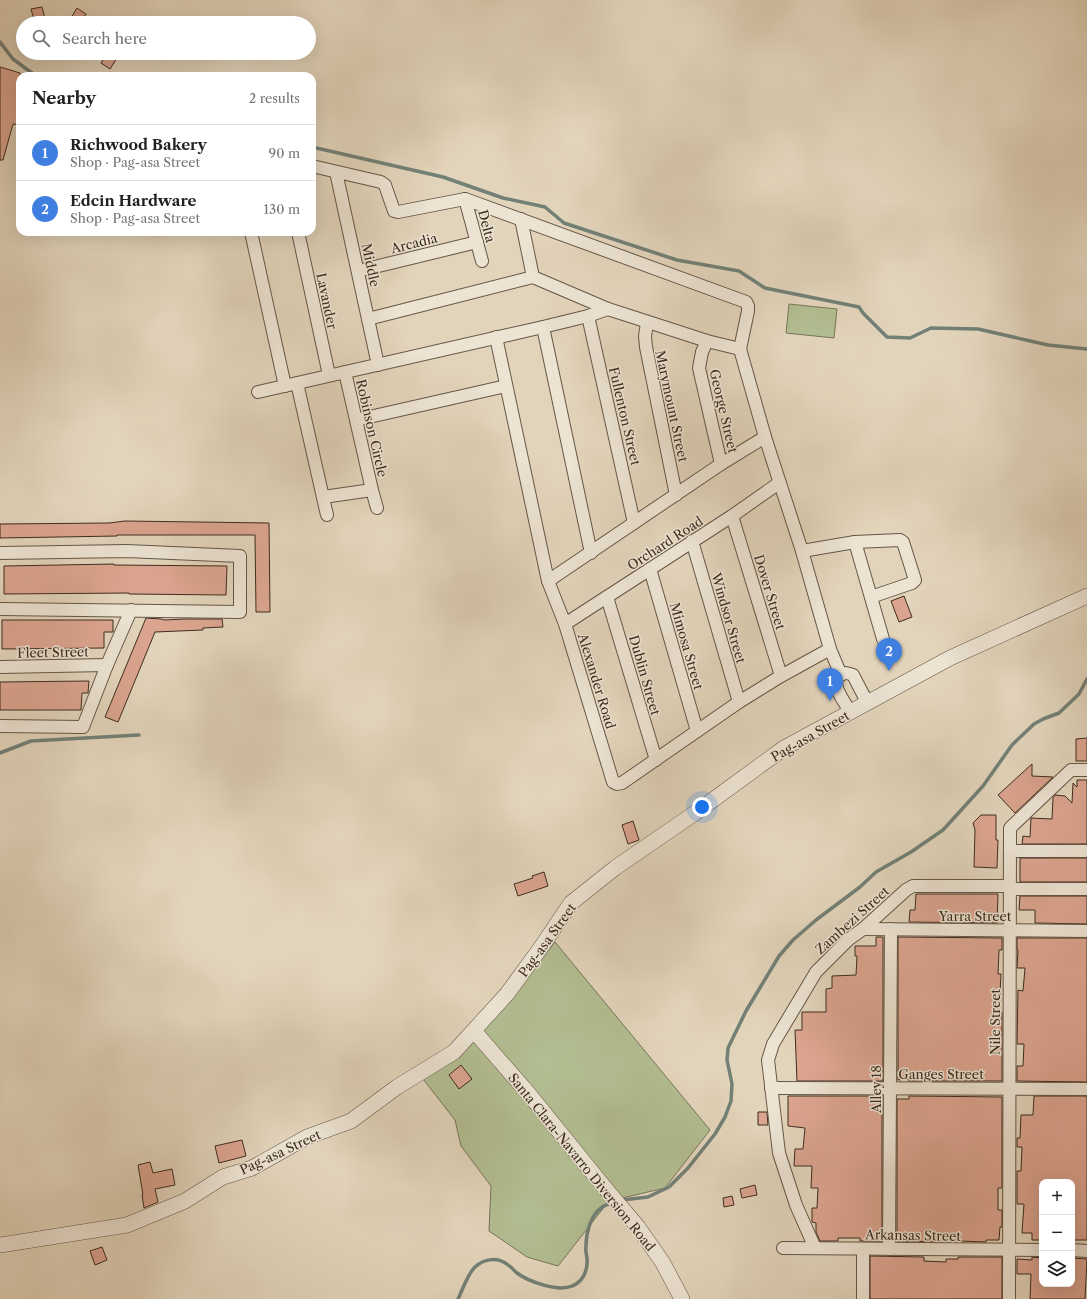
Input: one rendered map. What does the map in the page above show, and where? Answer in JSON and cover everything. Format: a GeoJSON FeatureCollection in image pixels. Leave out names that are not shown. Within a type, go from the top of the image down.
{"type":"FeatureCollection","features":[{"type":"Feature","properties":{"kind":"street"},"geometry":{"type":"LineString","coordinates":[[316,167],[381,182],[385,185],[394,211],[398,212],[465,199],[746,302],[748,311],[740,350],[779,483],[802,551],[830,648],[841,675]]}},
{"type":"Feature","properties":{"kind":"street","name":"Middle"},"geometry":{"type":"LineString","coordinates":[[336,172],[378,365]]}},
{"type":"Feature","properties":{"kind":"street","name":"Delta"},"geometry":{"type":"LineString","coordinates":[[465,199],[482,261]]}},
{"type":"Feature","properties":{"kind":"street"},"geometry":{"type":"LineString","coordinates":[[521,219],[533,277]]}},
{"type":"Feature","properties":{"kind":"street"},"geometry":{"type":"LineString","coordinates":[[252,236],[285,386]]}},
{"type":"Feature","properties":{"kind":"street","name":"Lavander"},"geometry":{"type":"LineString","coordinates":[[299,236],[329,375]]}},
{"type":"Feature","properties":{"kind":"street","name":"Arcadia"},"geometry":{"type":"LineString","coordinates":[[358,271],[477,242]]}},
{"type":"Feature","properties":{"kind":"street"},"geometry":{"type":"LineString","coordinates":[[368,319],[533,277],[608,309],[648,323],[740,350]]}},
{"type":"Feature","properties":{"kind":"street"},"geometry":{"type":"LineString","coordinates":[[258,392],[543,327],[588,316],[608,309]]}},
{"type":"Feature","properties":{"kind":"street","name":"Fullenton Street"},"geometry":{"type":"LineString","coordinates":[[588,316],[634,523]]}},
{"type":"Feature","properties":{"kind":"street","name":"Marymount Street"},"geometry":{"type":"LineString","coordinates":[[648,323],[645,336],[646,347],[676,495]]}},
{"type":"Feature","properties":{"kind":"street"},"geometry":{"type":"LineString","coordinates":[[543,327],[591,552]]}},
{"type":"Feature","properties":{"kind":"street","name":"Alexander Road"},"geometry":{"type":"LineString","coordinates":[[496,337],[548,581],[565,624],[612,780],[615,784],[622,783],[739,702],[830,648]]}},
{"type":"Feature","properties":{"kind":"street","name":"George Street"},"geometry":{"type":"LineString","coordinates":[[707,341],[702,352],[699,368],[721,464]]}},
{"type":"Feature","properties":{"kind":"street","name":"Robinson Circle"},"geometry":{"type":"LineString","coordinates":[[345,372],[377,508]]}},
{"type":"Feature","properties":{"kind":"street"},"geometry":{"type":"LineString","coordinates":[[297,383],[327,515]]}},
{"type":"Feature","properties":{"kind":"street"},"geometry":{"type":"LineString","coordinates":[[356,420],[506,386]]}},
{"type":"Feature","properties":{"kind":"street"},"geometry":{"type":"LineString","coordinates":[[548,581],[721,464],[765,437]]}},
{"type":"Feature","properties":{"kind":"street","name":"Orchard Road"},"geometry":{"type":"LineString","coordinates":[[565,624],[732,516],[779,483]]}},
{"type":"Feature","properties":{"kind":"street","name":"Robinson Circle"},"geometry":{"type":"LineString","coordinates":[[323,497],[372,490]]}},
{"type":"Feature","properties":{"kind":"street","name":"Dover Street"},"geometry":{"type":"LineString","coordinates":[[732,516],[781,676]]}},
{"type":"Feature","properties":{"kind":"street"},"geometry":{"type":"LineString","coordinates":[[802,551],[855,542],[900,540],[903,542],[915,580],[912,583],[871,597]]}},
{"type":"Feature","properties":{"kind":"street","name":"Windsor Street"},"geometry":{"type":"LineString","coordinates":[[692,541],[739,702]]}},
{"type":"Feature","properties":{"kind":"street"},"geometry":{"type":"LineString","coordinates":[[855,542],[883,639]]}},
{"type":"Feature","properties":{"kind":"street"},"geometry":{"type":"LineString","coordinates":[[0,553],[127,551],[240,556],[240,612],[0,609]]}},
{"type":"Feature","properties":{"kind":"street","name":"Mimosa Street"},"geometry":{"type":"LineString","coordinates":[[650,569],[697,731]]}},
{"type":"Feature","properties":{"kind":"street","name":"Pag-asa Street"},"geometry":{"type":"LineString","coordinates":[[0,1244],[127,1225],[185,1201],[223,1176],[252,1168],[307,1137],[351,1121],[397,1087],[454,1052],[507,994],[571,904],[615,868],[695,813],[784,748],[950,658],[1087,596]]}},
{"type":"Feature","properties":{"kind":"street","name":"Dublin Street"},"geometry":{"type":"LineString","coordinates":[[607,597],[656,760]]}},
{"type":"Feature","properties":{"kind":"street"},"geometry":{"type":"LineString","coordinates":[[0,726],[83,728],[107,665],[131,610]]}},
{"type":"Feature","properties":{"kind":"street","name":"Fleet Street"},"geometry":{"type":"LineString","coordinates":[[0,667],[107,665]]}},
{"type":"Feature","properties":{"kind":"street"},"geometry":{"type":"LineString","coordinates":[[850,712],[835,685],[836,679],[841,675],[846,673],[853,675],[867,702]]}},
{"type":"Feature","properties":{"kind":"street","name":"Nile Street"},"geometry":{"type":"LineString","coordinates":[[1008,1299],[1010,828],[1071,770],[1087,770]]}},
{"type":"Feature","properties":{"kind":"street"},"geometry":{"type":"LineString","coordinates":[[1010,851],[1087,851]]}},
{"type":"Feature","properties":{"kind":"street","name":"Zambezi Street"},"geometry":{"type":"LineString","coordinates":[[815,1248],[796,1205],[779,1153],[768,1060],[773,1044],[816,972],[849,939],[863,929],[906,890],[913,886],[1009,887],[1087,890]]}},
{"type":"Feature","properties":{"kind":"street","name":"Yarra Street"},"geometry":{"type":"LineString","coordinates":[[863,929],[1087,931]]}},
{"type":"Feature","properties":{"kind":"street","name":"Alley 18"},"geometry":{"type":"LineString","coordinates":[[889,1249],[891,929]]}},
{"type":"Feature","properties":{"kind":"street","name":"Santa Clara-Navarro Diversion Road"},"geometry":{"type":"LineString","coordinates":[[474,1031],[528,1093],[638,1227],[663,1263],[682,1299]]}},
{"type":"Feature","properties":{"kind":"street","name":"Ganges Street"},"geometry":{"type":"LineString","coordinates":[[771,1088],[1087,1089]]}},
{"type":"Feature","properties":{"kind":"street","name":"Arkansas Street"},"geometry":{"type":"LineString","coordinates":[[783,1248],[1039,1250]]}},
{"type":"Feature","properties":{"kind":"street"},"geometry":{"type":"LineString","coordinates":[[863,1248],[863,1299]]}},
{"type":"Feature","properties":{"kind":"street"},"geometry":{"type":"LineString","coordinates":[[1075,1250],[1087,1250]]}},
{"type":"Feature","properties":{"kind":"green space"},"geometry":{"type":"Polygon","coordinates":[[[789,304],[837,309],[834,338],[786,333],[789,304]]]}},
{"type":"Feature","properties":{"kind":"green space"},"geometry":{"type":"Polygon","coordinates":[[[555,942],[710,1130],[665,1188],[609,1201],[558,1266],[527,1257],[489,1231],[491,1186],[461,1146],[455,1120],[423,1079],[506,1004],[555,942]]]}},
{"type":"Feature","properties":{"kind":"building"},"geometry":{"type":"Polygon","coordinates":[[[42,7],[44,16],[33,16],[31,9],[42,7]]]}},
{"type":"Feature","properties":{"kind":"building"},"geometry":{"type":"Polygon","coordinates":[[[77,8],[86,14],[85,16],[72,16],[77,8]]]}},
{"type":"Feature","properties":{"kind":"building"},"geometry":{"type":"Polygon","coordinates":[[[103,60],[116,60],[110,69],[101,63],[103,60]]]}},
{"type":"Feature","properties":{"kind":"building"},"geometry":{"type":"Polygon","coordinates":[[[0,67],[17,72],[16,124],[13,124],[3,160],[0,160],[0,67]]]}},
{"type":"Feature","properties":{"kind":"building"},"geometry":{"type":"Polygon","coordinates":[[[125,521],[269,523],[270,612],[256,612],[255,535],[117,535],[0,538],[0,524],[109,523],[125,521]]]}},
{"type":"Feature","properties":{"kind":"building"},"geometry":{"type":"Polygon","coordinates":[[[114,564],[227,566],[226,595],[129,593],[4,594],[4,566],[114,564]]]}},
{"type":"Feature","properties":{"kind":"building"},"geometry":{"type":"Polygon","coordinates":[[[904,596],[912,617],[899,622],[891,601],[904,596]]]}},
{"type":"Feature","properties":{"kind":"building"},"geometry":{"type":"Polygon","coordinates":[[[146,618],[165,620],[222,619],[223,627],[203,628],[203,630],[155,632],[118,722],[105,717],[146,618]]]}},
{"type":"Feature","properties":{"kind":"building"},"geometry":{"type":"Polygon","coordinates":[[[2,620],[113,620],[113,632],[104,632],[104,648],[2,649],[2,620]]]}},
{"type":"Feature","properties":{"kind":"building"},"geometry":{"type":"Polygon","coordinates":[[[89,681],[88,693],[82,693],[81,710],[0,710],[0,682],[89,681]]]}},
{"type":"Feature","properties":{"kind":"building"},"geometry":{"type":"Polygon","coordinates":[[[1087,738],[1087,761],[1076,761],[1076,739],[1087,738]]]}},
{"type":"Feature","properties":{"kind":"building"},"geometry":{"type":"Polygon","coordinates":[[[1032,764],[1032,776],[1053,777],[1015,813],[998,795],[1032,764]]]}},
{"type":"Feature","properties":{"kind":"building"},"geometry":{"type":"Polygon","coordinates":[[[1077,780],[1087,780],[1087,844],[1022,844],[1023,836],[1030,837],[1031,818],[1052,819],[1053,798],[1055,795],[1065,796],[1072,803],[1073,783],[1077,787],[1077,780]]]}},
{"type":"Feature","properties":{"kind":"building"},"geometry":{"type":"Polygon","coordinates":[[[981,815],[996,815],[996,840],[998,840],[997,868],[974,867],[975,830],[973,823],[981,815]]]}},
{"type":"Feature","properties":{"kind":"building"},"geometry":{"type":"Polygon","coordinates":[[[633,821],[639,840],[628,844],[622,825],[633,821]]]}},
{"type":"Feature","properties":{"kind":"building"},"geometry":{"type":"Polygon","coordinates":[[[1020,858],[1087,858],[1087,882],[1020,882],[1020,858]]]}},
{"type":"Feature","properties":{"kind":"building"},"geometry":{"type":"Polygon","coordinates":[[[544,872],[548,886],[518,896],[514,884],[533,878],[532,876],[544,872]]]}},
{"type":"Feature","properties":{"kind":"building"},"geometry":{"type":"Polygon","coordinates":[[[916,894],[998,894],[997,923],[909,922],[910,910],[915,910],[916,894]]]}},
{"type":"Feature","properties":{"kind":"building"},"geometry":{"type":"Polygon","coordinates":[[[1020,896],[1087,896],[1087,924],[1035,923],[1035,910],[1019,910],[1020,896]]]}},
{"type":"Feature","properties":{"kind":"building"},"geometry":{"type":"Polygon","coordinates":[[[876,937],[883,937],[883,1081],[797,1081],[795,1030],[802,1030],[802,1012],[826,1012],[826,989],[832,988],[832,976],[856,975],[857,956],[855,956],[855,946],[876,946],[876,937]]]}},
{"type":"Feature","properties":{"kind":"building"},"geometry":{"type":"Polygon","coordinates":[[[898,937],[1002,938],[1002,950],[999,950],[998,974],[1001,974],[999,1012],[1002,1012],[1002,1081],[898,1080],[898,937]]]}},
{"type":"Feature","properties":{"kind":"building"},"geometry":{"type":"Polygon","coordinates":[[[1017,938],[1087,938],[1087,1082],[1017,1081],[1017,1066],[1023,1066],[1024,1044],[1017,1044],[1018,990],[1023,991],[1025,968],[1017,968],[1017,938]]]}},
{"type":"Feature","properties":{"kind":"building"},"geometry":{"type":"Polygon","coordinates":[[[461,1065],[472,1079],[459,1089],[449,1075],[461,1065]]]}},
{"type":"Feature","properties":{"kind":"building"},"geometry":{"type":"Polygon","coordinates":[[[788,1096],[882,1096],[882,1241],[860,1241],[860,1238],[838,1238],[838,1241],[820,1241],[816,1232],[816,1223],[812,1222],[812,1208],[817,1208],[818,1188],[811,1188],[812,1166],[794,1166],[795,1149],[803,1149],[805,1128],[788,1126],[788,1096]]]}},
{"type":"Feature","properties":{"kind":"building"},"geometry":{"type":"Polygon","coordinates":[[[909,1096],[1002,1097],[1002,1188],[998,1188],[998,1210],[1002,1210],[1002,1227],[1000,1227],[999,1240],[986,1240],[986,1242],[936,1240],[936,1242],[897,1241],[897,1099],[909,1099],[909,1096]]]}},
{"type":"Feature","properties":{"kind":"building"},"geometry":{"type":"Polygon","coordinates":[[[1034,1096],[1087,1096],[1087,1240],[1075,1240],[1075,1179],[1039,1179],[1039,1240],[1032,1240],[1032,1233],[1022,1233],[1024,1204],[1017,1204],[1017,1171],[1021,1171],[1022,1147],[1017,1147],[1017,1138],[1020,1138],[1021,1115],[1033,1115],[1034,1096]]]}},
{"type":"Feature","properties":{"kind":"building"},"geometry":{"type":"Polygon","coordinates":[[[758,1112],[767,1112],[768,1125],[758,1125],[758,1112]]]}},
{"type":"Feature","properties":{"kind":"building"},"geometry":{"type":"Polygon","coordinates":[[[242,1140],[246,1156],[219,1163],[215,1146],[242,1140]]]}},
{"type":"Feature","properties":{"kind":"building"},"geometry":{"type":"Polygon","coordinates":[[[150,1162],[153,1173],[172,1169],[175,1185],[155,1189],[158,1202],[144,1208],[138,1165],[150,1162]]]}},
{"type":"Feature","properties":{"kind":"building"},"geometry":{"type":"Polygon","coordinates":[[[755,1185],[757,1195],[742,1198],[740,1189],[755,1185]]]}},
{"type":"Feature","properties":{"kind":"building"},"geometry":{"type":"Polygon","coordinates":[[[732,1196],[734,1205],[724,1207],[723,1198],[732,1196]]]}},
{"type":"Feature","properties":{"kind":"building"},"geometry":{"type":"Polygon","coordinates":[[[102,1247],[107,1260],[95,1265],[90,1251],[102,1247]]]}},
{"type":"Feature","properties":{"kind":"building"},"geometry":{"type":"Polygon","coordinates":[[[870,1256],[924,1257],[924,1261],[946,1262],[946,1259],[958,1259],[958,1257],[1002,1257],[1002,1299],[870,1299],[870,1256]]]}},
{"type":"Feature","properties":{"kind":"building"},"geometry":{"type":"Polygon","coordinates":[[[1032,1257],[1039,1258],[1039,1287],[1075,1287],[1075,1258],[1087,1259],[1085,1299],[1030,1299],[1031,1274],[1017,1274],[1017,1259],[1032,1260],[1032,1257]]]}},
{"type":"Feature","properties":{"kind":"waterway"},"geometry":{"type":"LineString","coordinates":[[0,42],[13,59],[31,72]]}},
{"type":"Feature","properties":{"kind":"waterway"},"geometry":{"type":"LineString","coordinates":[[316,148],[443,177],[503,198],[545,207],[564,223],[677,260],[739,271],[765,288],[859,307],[887,337],[910,338],[931,328],[978,329],[1048,345],[1087,349]]}},
{"type":"Feature","properties":{"kind":"waterway"},"geometry":{"type":"LineString","coordinates":[[622,1200],[648,1197],[669,1187],[688,1168],[715,1134],[725,1117],[731,1101],[732,1084],[727,1060],[728,1048],[746,1011],[779,956],[793,940],[816,920],[860,887],[876,872],[911,852],[943,830],[983,786],[1012,745],[1034,724],[1059,713],[1079,694],[1087,679]]}},
{"type":"Feature","properties":{"kind":"waterway"},"geometry":{"type":"LineString","coordinates":[[0,753],[31,741],[139,735]]}},
{"type":"Feature","properties":{"kind":"waterway"},"geometry":{"type":"LineString","coordinates":[[458,1299],[472,1270],[487,1260],[504,1262],[522,1276],[536,1283],[559,1288],[566,1288],[576,1284],[582,1279],[587,1267],[586,1241],[591,1220],[597,1211],[612,1203]]}},
{"type":"Feature","properties":{"kind":"place","name":"Edcin Hardware"},"geometry":{"type":"Point","coordinates":[889,671]}},
{"type":"Feature","properties":{"kind":"place","name":"Richwood Bakery"},"geometry":{"type":"Point","coordinates":[830,701]}}]}
